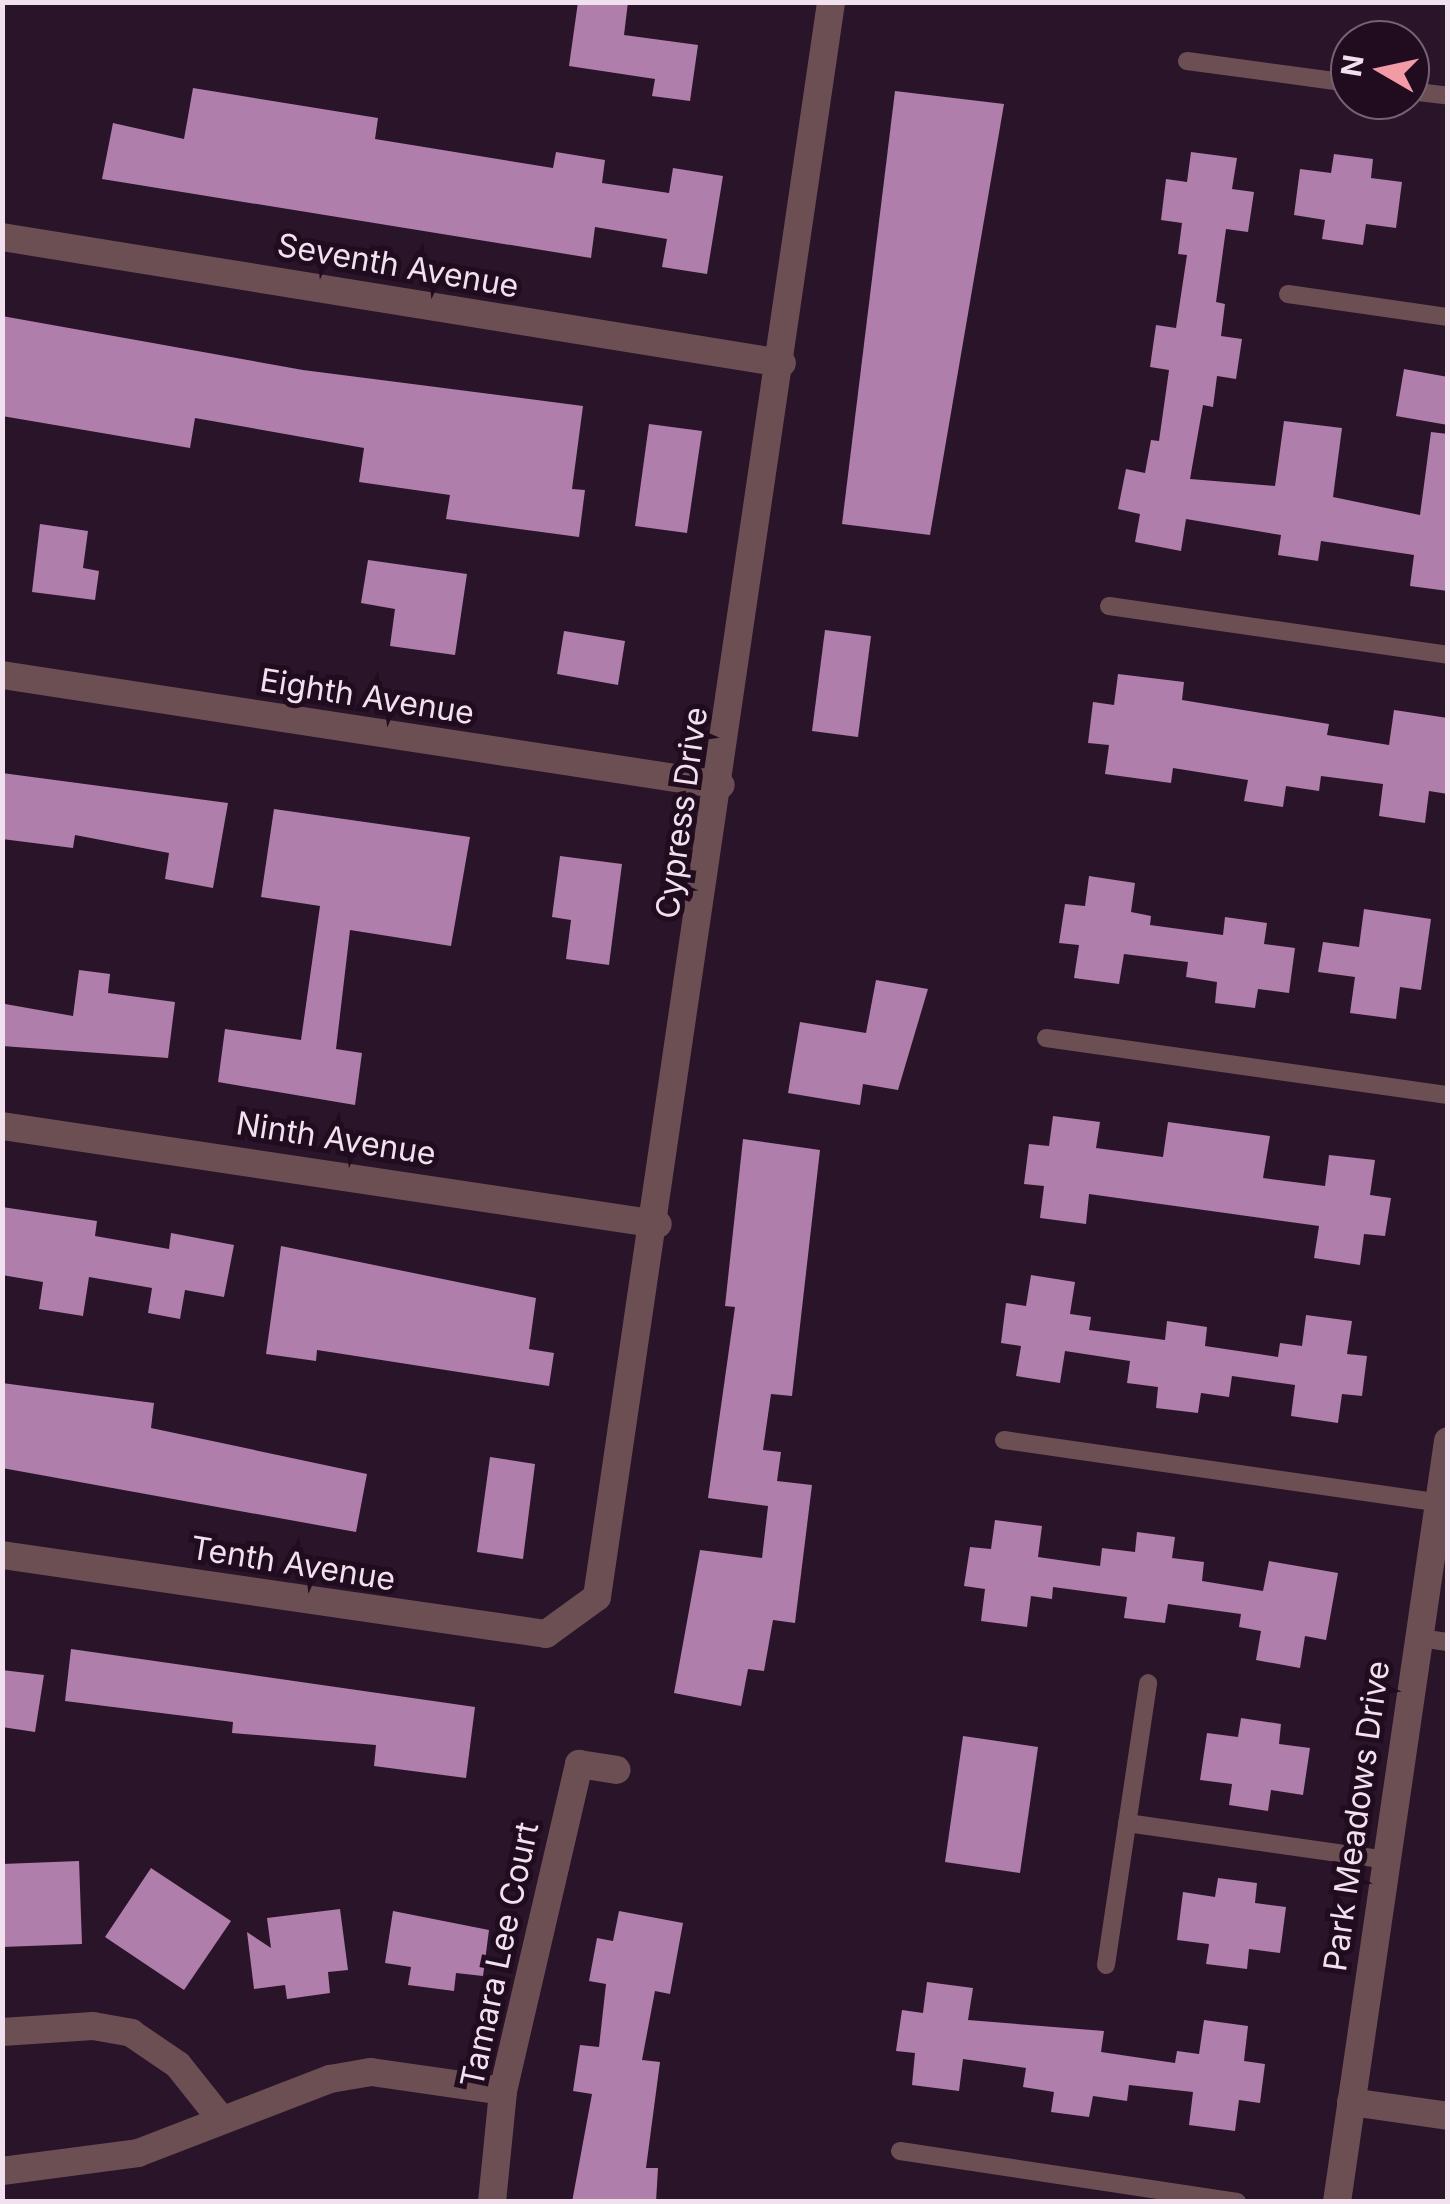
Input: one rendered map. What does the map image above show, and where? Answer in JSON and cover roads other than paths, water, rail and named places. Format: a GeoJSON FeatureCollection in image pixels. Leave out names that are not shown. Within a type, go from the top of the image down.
{"type":"FeatureCollection","features":[{"type":"Feature","properties":{"kind":"street","name":"Cypress Drive"},"geometry":{"type":"LineString","coordinates":[[572,1622],[605,1576],[831,2]]}},
{"type":"Feature","properties":{"kind":"street","name":"Seventh Avenue"},"geometry":{"type":"LineString","coordinates":[[2,238],[782,363]]}},
{"type":"Feature","properties":{"kind":"street","name":"Eighth Avenue"},"geometry":{"type":"LineString","coordinates":[[2,674],[721,786]]}},
{"type":"Feature","properties":{"kind":"street","name":"Ninth Avenue"},"geometry":{"type":"LineString","coordinates":[[2,1126],[658,1224]]}},
{"type":"Feature","properties":{"kind":"street","name":"Park Meadows Drive"},"geometry":{"type":"LineString","coordinates":[[1336,2202],[1448,1441]]}},
{"type":"Feature","properties":{"kind":"street","name":"Tenth Avenue"},"geometry":{"type":"LineString","coordinates":[[2,1555],[546,1634],[572,1622]]}},
{"type":"Feature","properties":{"kind":"street","name":"Tamara Lee Court"},"geometry":{"type":"LineString","coordinates":[[492,2202],[503,2092],[580,1764],[617,1770]]}},
{"type":"Feature","properties":{"kind":"street"},"geometry":{"type":"LineString","coordinates":[[2,2032],[93,2026],[131,2033],[178,2065],[221,2119]]}},
{"type":"Feature","properties":{"kind":"street"},"geometry":{"type":"LineString","coordinates":[[2,2171],[138,2153],[221,2119],[371,2072],[503,2092]]}},
{"type":"Feature","properties":{"kind":"street"},"geometry":{"type":"LineString","coordinates":[[1351,2102],[1448,2116]]}},
{"type":"Feature","properties":{"kind":"lane"},"geometry":{"type":"LineString","coordinates":[[1188,61],[1330,80]]}},
{"type":"Feature","properties":{"kind":"lane"},"geometry":{"type":"LineString","coordinates":[[1288,294],[1448,318]]}},
{"type":"Feature","properties":{"kind":"lane"},"geometry":{"type":"LineString","coordinates":[[1110,606],[1448,655]]}},
{"type":"Feature","properties":{"kind":"lane"},"geometry":{"type":"LineString","coordinates":[[1046,1038],[1448,1096]]}},
{"type":"Feature","properties":{"kind":"lane"},"geometry":{"type":"LineString","coordinates":[[1004,1440],[1438,1503]]}},
{"type":"Feature","properties":{"kind":"lane"},"geometry":{"type":"LineString","coordinates":[[1419,1638],[1448,1642]]}},
{"type":"Feature","properties":{"kind":"lane"},"geometry":{"type":"LineString","coordinates":[[1106,1965],[1148,1683]]}},
{"type":"Feature","properties":{"kind":"lane"},"geometry":{"type":"LineString","coordinates":[[1127,1824],[1386,1860]]}},
{"type":"Feature","properties":{"kind":"lane"},"geometry":{"type":"LineString","coordinates":[[900,2151],[1237,2202]]}}]}
